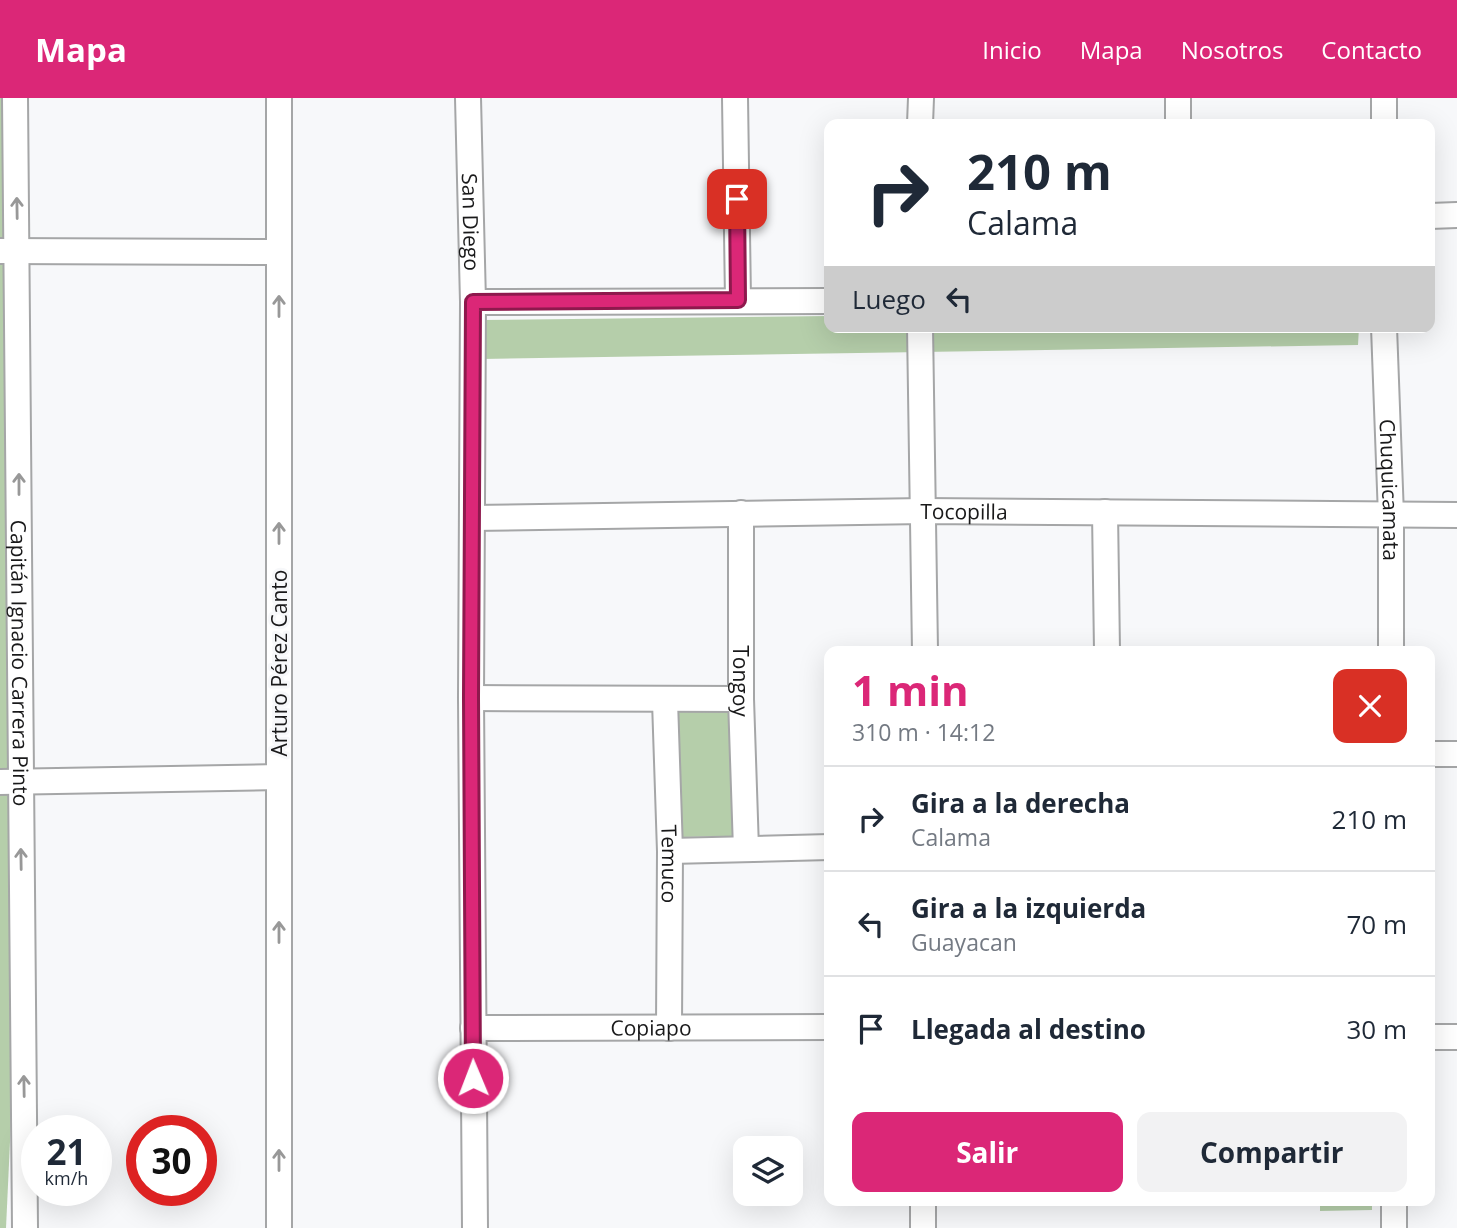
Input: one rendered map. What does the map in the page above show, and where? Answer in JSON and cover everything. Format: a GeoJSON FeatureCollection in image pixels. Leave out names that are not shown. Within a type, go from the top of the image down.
{"type":"FeatureCollection","features":[{"type":"Feature","properties":{"kind":"street","name":"Capitán Ignacio Carrera Pinto"},"geometry":{"type":"LineString","coordinates":[[15,98],[9,251],[10,782],[25,1228]]}},
{"type":"Feature","properties":{"kind":"street","name":"Arturo Pérez Canto"},"geometry":{"type":"LineString","coordinates":[[279,98],[279,1228]]}},
{"type":"Feature","properties":{"kind":"street","name":"San Diego"},"geometry":{"type":"LineString","coordinates":[[468,98],[473,302],[471,698],[475,1228]]}},
{"type":"Feature","properties":{"kind":"street"},"geometry":{"type":"LineString","coordinates":[[735,98],[738,300]]}},
{"type":"Feature","properties":{"kind":"street"},"geometry":{"type":"LineString","coordinates":[[920,119],[921,98]]}},
{"type":"Feature","properties":{"kind":"street"},"geometry":{"type":"LineString","coordinates":[[1178,98],[1178,119]]}},
{"type":"Feature","properties":{"kind":"street"},"geometry":{"type":"LineString","coordinates":[[1384,98],[1384,119]]}},
{"type":"Feature","properties":{"kind":"street"},"geometry":{"type":"LineString","coordinates":[[1435,216],[1457,215]]}},
{"type":"Feature","properties":{"kind":"street"},"geometry":{"type":"LineString","coordinates":[[9,251],[279,251]]}},
{"type":"Feature","properties":{"kind":"street"},"geometry":{"type":"LineString","coordinates":[[473,302],[824,300]]}},
{"type":"Feature","properties":{"kind":"street"},"geometry":{"type":"LineString","coordinates":[[920,333],[925,646]]}},
{"type":"Feature","properties":{"kind":"street","name":"Chuquicamata"},"geometry":{"type":"LineString","coordinates":[[1384,333],[1391,516],[1391,646]]}},
{"type":"Feature","properties":{"kind":"street","name":"Tocopilla"},"geometry":{"type":"LineString","coordinates":[[472,518],[924,511],[1457,515]]}},
{"type":"Feature","properties":{"kind":"street"},"geometry":{"type":"LineString","coordinates":[[1105,512],[1107,646]]}},
{"type":"Feature","properties":{"kind":"street","name":"Tongoy"},"geometry":{"type":"LineString","coordinates":[[741,513],[741,699],[746,849]]}},
{"type":"Feature","properties":{"kind":"street"},"geometry":{"type":"LineString","coordinates":[[471,698],[665,701],[741,699]]}},
{"type":"Feature","properties":{"kind":"street","name":"Temuco"},"geometry":{"type":"LineString","coordinates":[[665,701],[670,851],[669,1028]]}},
{"type":"Feature","properties":{"kind":"street"},"geometry":{"type":"LineString","coordinates":[[1435,754],[1457,754]]}},
{"type":"Feature","properties":{"kind":"street"},"geometry":{"type":"LineString","coordinates":[[10,782],[279,777]]}},
{"type":"Feature","properties":{"kind":"street"},"geometry":{"type":"LineString","coordinates":[[670,851],[824,847]]}},
{"type":"Feature","properties":{"kind":"street","name":"Copiapo"},"geometry":{"type":"LineString","coordinates":[[473,1028],[824,1027]]}},
{"type":"Feature","properties":{"kind":"street"},"geometry":{"type":"LineString","coordinates":[[1435,1037],[1457,1037]]}},
{"type":"Feature","properties":{"kind":"street"},"geometry":{"type":"LineString","coordinates":[[923,1206],[923,1228]]}},
{"type":"Feature","properties":{"kind":"street"},"geometry":{"type":"LineString","coordinates":[[1394,1206],[1394,1228]]}},
{"type":"Feature","properties":{"kind":"green space"},"geometry":{"type":"Polygon","coordinates":[[[0,98],[5,98],[11,1120],[6,1228],[0,1228],[0,98]]]}},
{"type":"Feature","properties":{"kind":"green space"},"geometry":{"type":"Polygon","coordinates":[[[824,316],[824,333],[1359,333],[1358,345],[482,359],[482,320],[824,316]]]}},
{"type":"Feature","properties":{"kind":"green space"},"geometry":{"type":"Polygon","coordinates":[[[678,709],[732,709],[737,836],[682,837],[678,709]]]}},
{"type":"Feature","properties":{"kind":"green space"},"geometry":{"type":"Polygon","coordinates":[[[1320,1206],[1372,1206],[1372,1210],[1320,1211],[1320,1206]]]}},
{"type":"Feature","properties":{"kind":"route"},"geometry":{"type":"LineString","coordinates":[[473,1078],[473,302],[738,300],[737,199]]}}]}
